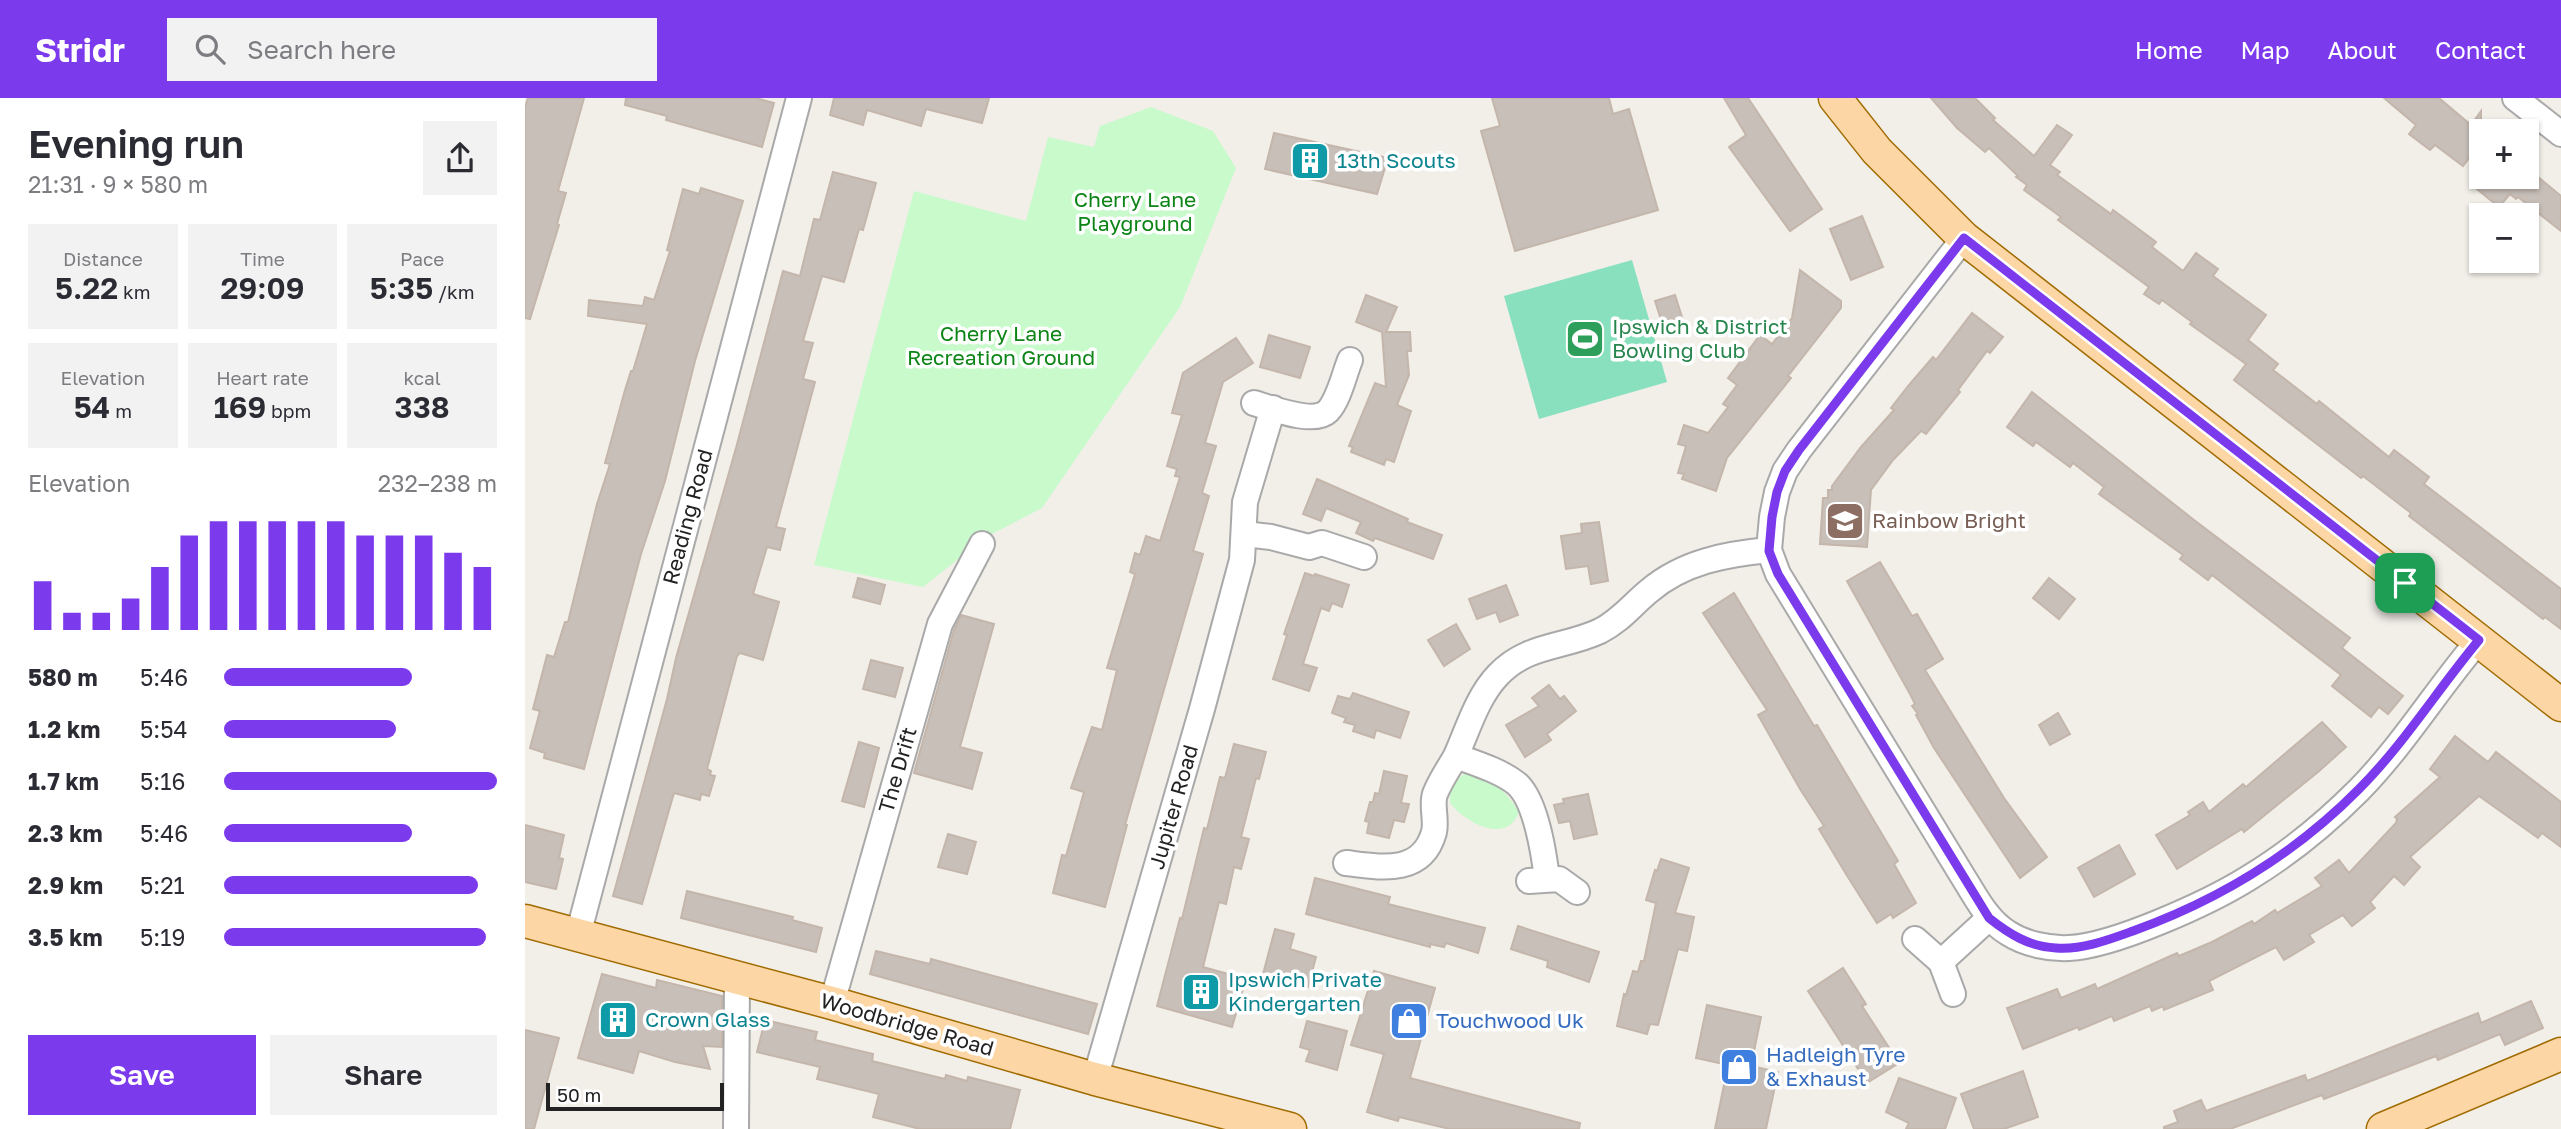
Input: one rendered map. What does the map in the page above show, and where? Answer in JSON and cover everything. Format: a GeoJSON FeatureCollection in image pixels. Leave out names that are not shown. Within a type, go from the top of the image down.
{"type":"FeatureCollection","features":[{"type":"Feature","properties":{"kind":"main road"},"geometry":{"type":"LineString","coordinates":[[1835,98],[1877,151],[1964,238],[2561,705]]}},
{"type":"Feature","properties":{"kind":"main road","name":"Woodbridge Road"},"geometry":{"type":"LineString","coordinates":[[525,921],[832,1003],[1095,1079],[1290,1129]]}},
{"type":"Feature","properties":{"kind":"main road"},"geometry":{"type":"LineString","coordinates":[[2383,1129],[2561,1054]]}},
{"type":"Feature","properties":{"kind":"street","name":"Reading Road"},"geometry":{"type":"LineString","coordinates":[[577,935],[799,98]]}},
{"type":"Feature","properties":{"kind":"street"},"geometry":{"type":"LineString","coordinates":[[2515,98],[2561,134]]}},
{"type":"Feature","properties":{"kind":"street"},"geometry":{"type":"LineString","coordinates":[[1964,238],[1785,471],[1777,492],[1769,551],[1778,574],[1989,918],[2008,933],[2029,943],[2053,948],[2072,948],[2103,942],[2204,902],[2246,880],[2293,848],[2359,789],[2382,765],[2479,640]]}},
{"type":"Feature","properties":{"kind":"street","name":"Jupiter Road"},"geometry":{"type":"LineString","coordinates":[[1095,1079],[1202,709],[1242,560],[1245,502],[1263,405],[1317,417],[1327,412],[1333,404],[1350,360]]}},
{"type":"Feature","properties":{"kind":"street"},"geometry":{"type":"LineString","coordinates":[[1244,534],[1271,537],[1309,547],[1322,543],[1364,557]]}},
{"type":"Feature","properties":{"kind":"street","name":"The Drift"},"geometry":{"type":"LineString","coordinates":[[832,1003],[940,624],[982,544]]}},
{"type":"Feature","properties":{"kind":"street"},"geometry":{"type":"LineString","coordinates":[[1346,863],[1390,868],[1417,858],[1427,847],[1436,817],[1433,797],[1456,756],[1485,693],[1507,666],[1538,650],[1581,639],[1605,628],[1621,618],[1662,581],[1686,569],[1733,554],[1769,551]]}},
{"type":"Feature","properties":{"kind":"street"},"geometry":{"type":"LineString","coordinates":[[1456,756],[1516,784],[1525,794],[1540,839],[1538,880],[1559,880],[1577,892]]}},
{"type":"Feature","properties":{"kind":"street"},"geometry":{"type":"LineString","coordinates":[[1941,962],[1989,918]]}},
{"type":"Feature","properties":{"kind":"street"},"geometry":{"type":"LineString","coordinates":[[1915,939],[1941,962],[1953,994]]}},
{"type":"Feature","properties":{"kind":"street"},"geometry":{"type":"LineString","coordinates":[[736,1129],[737,978]]}},
{"type":"Feature","properties":{"kind":"green space","name":"Cherry Lane Recreation Ground"},"geometry":{"type":"Polygon","coordinates":[[[1151,107],[1213,131],[1236,168],[1180,307],[1042,508],[986,537],[923,587],[814,565],[914,191],[1026,221],[1048,137],[1094,147],[1100,126],[1151,107]]]}},
{"type":"Feature","properties":{"kind":"green space","name":"Ipswich & District Bowling Club"},"geometry":{"type":"Polygon","coordinates":[[[1632,260],[1667,382],[1539,419],[1504,296],[1632,260]]]}},
{"type":"Feature","properties":{"kind":"green space"},"geometry":{"type":"Polygon","coordinates":[[[1469,773],[1503,791],[1519,812],[1513,822],[1505,828],[1485,827],[1465,817],[1450,803],[1453,784],[1469,773]]]}},
{"type":"Feature","properties":{"kind":"building"},"geometry":{"type":"Polygon","coordinates":[[[528,98],[584,98],[558,191],[566,193],[557,224],[559,225],[530,319],[525,318],[525,107],[528,98]]]}},
{"type":"Feature","properties":{"kind":"building"},"geometry":{"type":"Polygon","coordinates":[[[626,98],[756,98],[774,103],[762,147],[666,120],[667,116],[625,105],[626,98]]]}},
{"type":"Feature","properties":{"kind":"building"},"geometry":{"type":"Polygon","coordinates":[[[834,98],[989,98],[982,123],[926,109],[921,126],[867,110],[863,125],[830,115],[834,98]]]}},
{"type":"Feature","properties":{"kind":"building"},"geometry":{"type":"Polygon","coordinates":[[[1492,98],[1609,98],[1613,114],[1629,109],[1658,210],[1515,251],[1481,131],[1500,126],[1492,98]]]}},
{"type":"Feature","properties":{"kind":"building"},"geometry":{"type":"Polygon","coordinates":[[[1724,98],[1748,98],[1822,209],[1790,231],[1729,147],[1746,135],[1724,98]]]}},
{"type":"Feature","properties":{"kind":"building"},"geometry":{"type":"Polygon","coordinates":[[[1931,98],[1975,98],[1995,118],[1993,120],[2034,156],[2057,125],[2072,135],[2050,165],[2060,172],[2057,175],[2111,214],[2113,210],[2156,242],[2152,247],[2183,271],[2196,253],[2218,269],[2213,276],[2266,315],[2248,340],[2278,364],[2273,370],[2317,404],[2319,401],[2389,457],[2394,450],[2429,477],[2424,484],[2561,589],[2561,629],[2545,617],[2543,619],[2409,516],[2411,513],[2234,380],[2246,364],[2190,324],[2192,322],[2162,300],[2159,304],[2144,294],[2149,287],[2058,220],[2061,217],[2024,190],[2027,185],[2016,177],[2018,176],[1989,148],[1985,152],[1957,128],[1931,98]]]}},
{"type":"Feature","properties":{"kind":"building"},"geometry":{"type":"Polygon","coordinates":[[[2384,98],[2439,98],[2469,123],[2469,158],[2463,166],[2435,145],[2430,150],[2409,134],[2416,125],[2384,98]]]}},
{"type":"Feature","properties":{"kind":"building","name":"13th Scouts"},"geometry":{"type":"Polygon","coordinates":[[[1274,133],[1388,158],[1377,194],[1265,169],[1274,133]]]}},
{"type":"Feature","properties":{"kind":"building"},"geometry":{"type":"Polygon","coordinates":[[[833,172],[876,183],[844,282],[822,276],[803,341],[813,343],[803,379],[815,382],[776,527],[785,529],[780,550],[767,547],[753,594],[779,602],[763,660],[740,653],[737,656],[707,769],[711,771],[710,775],[715,776],[709,796],[701,794],[700,800],[674,793],[642,904],[613,896],[783,271],[800,276],[814,219],[820,220],[833,172]]]}},
{"type":"Feature","properties":{"kind":"building"},"geometry":{"type":"Polygon","coordinates":[[[2539,178],[2561,196],[2561,231],[2539,214],[2539,203],[2526,203],[2510,194],[2502,203],[2494,203],[2477,189],[2539,189],[2539,178]]]}},
{"type":"Feature","properties":{"kind":"building"},"geometry":{"type":"Polygon","coordinates":[[[701,188],[743,201],[695,361],[665,481],[641,554],[584,769],[544,758],[545,753],[530,748],[540,711],[533,709],[547,655],[554,657],[565,622],[568,622],[597,504],[610,464],[605,463],[647,324],[588,316],[589,300],[643,306],[645,297],[654,300],[670,251],[667,250],[683,189],[699,194],[701,188]]]}},
{"type":"Feature","properties":{"kind":"building"},"geometry":{"type":"Polygon","coordinates":[[[1862,216],[1883,267],[1851,280],[1830,229],[1862,216]]]}},
{"type":"Feature","properties":{"kind":"building"},"geometry":{"type":"Polygon","coordinates":[[[1800,270],[1841,301],[1841,308],[1788,376],[1791,378],[1727,458],[1716,491],[1682,479],[1684,474],[1678,473],[1686,446],[1678,444],[1684,425],[1708,433],[1728,407],[1723,404],[1737,385],[1728,378],[1760,335],[1772,344],[1792,318],[1800,270]]]}},
{"type":"Feature","properties":{"kind":"building"},"geometry":{"type":"Polygon","coordinates":[[[1366,295],[1397,307],[1386,332],[1410,332],[1411,351],[1407,351],[1409,375],[1397,405],[1411,411],[1394,462],[1386,459],[1384,465],[1351,452],[1353,447],[1349,446],[1375,383],[1386,387],[1382,332],[1356,322],[1366,295]]]}},
{"type":"Feature","properties":{"kind":"building"},"geometry":{"type":"Polygon","coordinates":[[[1675,295],[1683,320],[1663,326],[1655,301],[1675,295]]]}},
{"type":"Feature","properties":{"kind":"building"},"geometry":{"type":"Polygon","coordinates":[[[1972,313],[2003,337],[1990,353],[1987,351],[1958,390],[1960,392],[1926,434],[1921,431],[1893,460],[1871,490],[1867,547],[1820,544],[1823,498],[1828,498],[1828,490],[1832,490],[1832,486],[1861,447],[1894,410],[1891,408],[1909,385],[1933,357],[1936,360],[1972,313]]]}},
{"type":"Feature","properties":{"kind":"building"},"geometry":{"type":"Polygon","coordinates":[[[1269,335],[1310,347],[1300,378],[1260,367],[1269,335]]]}},
{"type":"Feature","properties":{"kind":"building"},"geometry":{"type":"Polygon","coordinates":[[[1236,338],[1253,363],[1223,382],[1205,443],[1216,446],[1202,493],[1209,496],[1193,551],[1203,554],[1125,825],[1105,907],[1053,893],[1062,855],[1066,856],[1084,792],[1071,788],[1092,727],[1102,730],[1117,670],[1107,668],[1135,574],[1130,572],[1135,553],[1140,555],[1146,536],[1160,541],[1180,477],[1175,476],[1177,469],[1167,466],[1182,415],[1172,413],[1183,373],[1236,338]]]}},
{"type":"Feature","properties":{"kind":"building"},"geometry":{"type":"Polygon","coordinates":[[[2032,392],[2194,520],[2350,638],[2342,648],[2403,696],[2388,714],[2379,707],[2371,717],[2332,686],[2341,675],[2212,575],[2208,580],[2180,559],[2183,555],[2099,494],[2104,487],[2073,463],[2070,467],[2036,442],[2033,446],[2007,427],[2032,392]]]}},
{"type":"Feature","properties":{"kind":"building"},"geometry":{"type":"Polygon","coordinates":[[[1317,479],[1408,519],[1407,522],[1442,535],[1433,559],[1375,538],[1373,541],[1356,533],[1361,522],[1326,508],[1321,521],[1303,514],[1317,479]]]}},
{"type":"Feature","properties":{"kind":"building"},"geometry":{"type":"Polygon","coordinates":[[[1599,522],[1608,581],[1591,584],[1588,566],[1566,569],[1561,536],[1582,533],[1581,524],[1599,522]]]}},
{"type":"Feature","properties":{"kind":"building"},"geometry":{"type":"Polygon","coordinates":[[[1880,562],[1912,616],[1917,614],[1943,659],[1925,670],[2004,798],[2047,857],[2020,878],[1934,748],[1912,706],[1915,704],[1910,694],[1847,581],[1880,562]]]}},
{"type":"Feature","properties":{"kind":"building"},"geometry":{"type":"Polygon","coordinates":[[[1305,573],[1349,585],[1342,607],[1332,603],[1329,611],[1321,608],[1303,664],[1317,668],[1309,691],[1273,679],[1287,635],[1284,634],[1305,573]]]}},
{"type":"Feature","properties":{"kind":"building"},"geometry":{"type":"Polygon","coordinates":[[[858,578],[885,585],[880,604],[853,597],[858,578]]]}},
{"type":"Feature","properties":{"kind":"building"},"geometry":{"type":"Polygon","coordinates":[[[2049,578],[2075,599],[2059,619],[2033,598],[2049,578]]]}},
{"type":"Feature","properties":{"kind":"building"},"geometry":{"type":"Polygon","coordinates":[[[1506,585],[1518,615],[1500,622],[1496,612],[1477,619],[1469,599],[1506,585]]]}},
{"type":"Feature","properties":{"kind":"building"},"geometry":{"type":"Polygon","coordinates":[[[1734,593],[1898,861],[1894,864],[1916,903],[1893,918],[1891,914],[1877,923],[1846,874],[1819,829],[1824,826],[1758,715],[1767,710],[1703,613],[1734,593]]]}},
{"type":"Feature","properties":{"kind":"building"},"geometry":{"type":"Polygon","coordinates":[[[961,615],[994,624],[960,747],[982,753],[972,789],[914,773],[954,630],[961,615]]]}},
{"type":"Feature","properties":{"kind":"building"},"geometry":{"type":"Polygon","coordinates":[[[1456,624],[1470,649],[1444,666],[1428,640],[1456,624]]]}},
{"type":"Feature","properties":{"kind":"building"},"geometry":{"type":"Polygon","coordinates":[[[871,660],[903,668],[895,697],[863,689],[871,660]]]}},
{"type":"Feature","properties":{"kind":"building"},"geometry":{"type":"Polygon","coordinates":[[[1549,685],[1560,699],[1564,696],[1576,711],[1547,734],[1551,740],[1525,757],[1506,725],[1539,706],[1532,698],[1549,685]]]}},
{"type":"Feature","properties":{"kind":"building"},"geometry":{"type":"Polygon","coordinates":[[[1353,693],[1409,712],[1400,738],[1376,730],[1374,738],[1353,731],[1355,725],[1344,722],[1346,718],[1332,713],[1338,696],[1350,699],[1353,693]]]}},
{"type":"Feature","properties":{"kind":"building"},"geometry":{"type":"Polygon","coordinates":[[[2058,713],[2070,734],[2050,745],[2039,725],[2058,713]]]}},
{"type":"Feature","properties":{"kind":"building"},"geometry":{"type":"Polygon","coordinates":[[[2322,722],[2346,747],[2244,832],[2242,829],[2177,869],[2156,835],[2190,815],[2188,812],[2203,802],[2209,812],[2243,784],[2246,787],[2322,722]]]}},
{"type":"Feature","properties":{"kind":"building"},"geometry":{"type":"Polygon","coordinates":[[[2455,736],[2488,762],[2496,752],[2561,802],[2561,847],[2542,833],[2538,838],[2479,796],[2410,857],[2420,867],[2404,885],[2394,876],[2370,902],[2375,908],[2352,926],[2343,915],[2309,935],[2314,942],[2284,960],[2276,947],[2209,981],[2213,990],[2164,1010],[2163,1006],[2152,1011],[2150,1006],[2114,1021],[2112,1016],[2023,1049],[2007,1008],[2057,989],[2061,998],[2095,984],[2097,989],[2177,953],[2179,956],[2212,942],[2252,921],[2254,924],[2322,886],[2315,878],[2339,860],[2349,873],[2396,823],[2395,817],[2440,777],[2430,769],[2455,736]]]}},
{"type":"Feature","properties":{"kind":"building"},"geometry":{"type":"Polygon","coordinates":[[[859,742],[879,748],[864,807],[842,801],[859,742]]]}},
{"type":"Feature","properties":{"kind":"building"},"geometry":{"type":"Polygon","coordinates":[[[1234,744],[1266,752],[1259,779],[1256,778],[1241,837],[1249,839],[1241,869],[1234,867],[1226,904],[1219,902],[1203,967],[1246,979],[1232,1027],[1157,1006],[1204,828],[1207,829],[1220,777],[1225,778],[1234,744]]]}},
{"type":"Feature","properties":{"kind":"building"},"geometry":{"type":"Polygon","coordinates":[[[1384,771],[1407,776],[1401,803],[1409,804],[1404,822],[1394,820],[1389,838],[1367,833],[1369,822],[1365,821],[1370,802],[1373,802],[1375,793],[1379,794],[1384,771]]]}},
{"type":"Feature","properties":{"kind":"building"},"geometry":{"type":"Polygon","coordinates":[[[1588,794],[1597,834],[1574,839],[1570,821],[1559,823],[1554,805],[1564,803],[1563,799],[1588,794]]]}},
{"type":"Feature","properties":{"kind":"building"},"geometry":{"type":"Polygon","coordinates":[[[525,825],[564,835],[559,858],[563,859],[556,889],[525,882],[525,825]]]}},
{"type":"Feature","properties":{"kind":"building"},"geometry":{"type":"Polygon","coordinates":[[[948,834],[976,842],[967,874],[938,867],[948,834]]]}},
{"type":"Feature","properties":{"kind":"building"},"geometry":{"type":"Polygon","coordinates":[[[2119,845],[2135,874],[2094,897],[2078,868],[2119,845]]]}},
{"type":"Feature","properties":{"kind":"building"},"geometry":{"type":"Polygon","coordinates":[[[1661,859],[1689,868],[1675,913],[1694,917],[1687,951],[1678,949],[1658,1025],[1650,1024],[1647,1034],[1617,1026],[1624,994],[1626,995],[1633,971],[1638,972],[1641,961],[1644,961],[1656,903],[1646,900],[1661,859]]]}},
{"type":"Feature","properties":{"kind":"building"},"geometry":{"type":"Polygon","coordinates":[[[1315,878],[1390,897],[1388,904],[1485,928],[1478,953],[1446,943],[1444,947],[1430,944],[1430,947],[1306,914],[1315,878]]]}},
{"type":"Feature","properties":{"kind":"building"},"geometry":{"type":"Polygon","coordinates":[[[687,891],[793,917],[792,920],[822,928],[816,952],[681,918],[687,891]]]}},
{"type":"Feature","properties":{"kind":"building"},"geometry":{"type":"Polygon","coordinates":[[[1518,926],[1599,952],[1589,982],[1547,967],[1548,961],[1511,949],[1518,926]]]}},
{"type":"Feature","properties":{"kind":"building"},"geometry":{"type":"Polygon","coordinates":[[[1275,929],[1294,934],[1290,949],[1316,957],[1308,987],[1263,974],[1275,929]]]}},
{"type":"Feature","properties":{"kind":"building"},"geometry":{"type":"Polygon","coordinates":[[[876,951],[930,964],[931,959],[1097,1004],[1088,1034],[870,974],[876,951]]]}},
{"type":"Feature","properties":{"kind":"building"},"geometry":{"type":"Polygon","coordinates":[[[1843,968],[1866,1004],[1862,1006],[1899,1063],[1867,1083],[1808,991],[1843,968]]]}},
{"type":"Feature","properties":{"kind":"building"},"geometry":{"type":"Polygon","coordinates":[[[1374,971],[1435,988],[1410,1078],[1580,1123],[1579,1129],[1450,1129],[1399,1117],[1398,1121],[1367,1112],[1384,1054],[1351,1045],[1374,971]]]}},
{"type":"Feature","properties":{"kind":"building"},"geometry":{"type":"Polygon","coordinates":[[[602,974],[656,988],[657,980],[722,996],[722,1047],[703,1046],[710,1069],[639,1051],[633,1073],[578,1058],[602,974]]]}},
{"type":"Feature","properties":{"kind":"building"},"geometry":{"type":"Polygon","coordinates":[[[2531,1001],[2543,1028],[2505,1045],[2500,1034],[2438,1060],[2436,1056],[2324,1099],[2322,1095],[2230,1129],[2164,1129],[2178,1122],[2174,1111],[2201,1100],[2206,1111],[2305,1075],[2307,1081],[2478,1013],[2481,1023],[2531,1001]]]}},
{"type":"Feature","properties":{"kind":"building","name":"Hadleigh Tyre & Exhaust"},"geometry":{"type":"Polygon","coordinates":[[[1707,1005],[1761,1017],[1751,1066],[1778,1072],[1766,1129],[1715,1129],[1728,1065],[1696,1058],[1707,1005]]]}},
{"type":"Feature","properties":{"kind":"building"},"geometry":{"type":"Polygon","coordinates":[[[765,1020],[817,1032],[815,1040],[873,1054],[872,1061],[945,1079],[946,1075],[967,1081],[968,1077],[1020,1090],[1010,1129],[920,1129],[873,1117],[879,1094],[817,1079],[820,1067],[757,1052],[765,1020]]]}},
{"type":"Feature","properties":{"kind":"building"},"geometry":{"type":"Polygon","coordinates":[[[1307,1021],[1347,1031],[1337,1070],[1306,1061],[1310,1050],[1300,1047],[1307,1021]]]}},
{"type":"Feature","properties":{"kind":"building"},"geometry":{"type":"Polygon","coordinates":[[[525,1030],[559,1038],[534,1129],[525,1129],[525,1030]]]}},
{"type":"Feature","properties":{"kind":"building"},"geometry":{"type":"Polygon","coordinates":[[[2023,1071],[2038,1117],[2004,1129],[1974,1129],[1961,1094],[2023,1071]]]}},
{"type":"Feature","properties":{"kind":"building"},"geometry":{"type":"Polygon","coordinates":[[[1899,1078],[1956,1098],[1945,1129],[1906,1129],[1909,1123],[1886,1112],[1899,1078]]]}},
{"type":"Feature","properties":{"kind":"place","name":"13th Scouts"},"geometry":{"type":"Point","coordinates":[1310,161]}},
{"type":"Feature","properties":{"kind":"place","name":"Ipswich & District Bowling Club"},"geometry":{"type":"Point","coordinates":[1585,339]}},
{"type":"Feature","properties":{"kind":"place","name":"Rainbow Bright"},"geometry":{"type":"Point","coordinates":[1845,521]}},
{"type":"Feature","properties":{"kind":"place","name":"Ipswich Private Kindergarten"},"geometry":{"type":"Point","coordinates":[1201,992]}},
{"type":"Feature","properties":{"kind":"place","name":"Crown Glass"},"geometry":{"type":"Point","coordinates":[618,1020]}},
{"type":"Feature","properties":{"kind":"place","name":"Touchwood Uk"},"geometry":{"type":"Point","coordinates":[1409,1021]}},
{"type":"Feature","properties":{"kind":"place","name":"Hadleigh Tyre & Exhaust"},"geometry":{"type":"Point","coordinates":[1739,1067]}},
{"type":"Feature","properties":{"kind":"route"},"geometry":{"type":"LineString","coordinates":[[1964,238],[2405,583],[2479,640],[2382,765],[2359,789],[2283,855],[2246,880],[2204,902],[2103,942],[2072,948],[2053,948],[2029,943],[2008,933],[1989,918],[1778,574],[1769,551],[1777,492],[1785,471],[1964,238]]}},
{"type":"Feature","properties":{"kind":"park label","name":"Cherry Lane Playground"},"geometry":{"type":"Point","coordinates":[1135,212]}}]}
